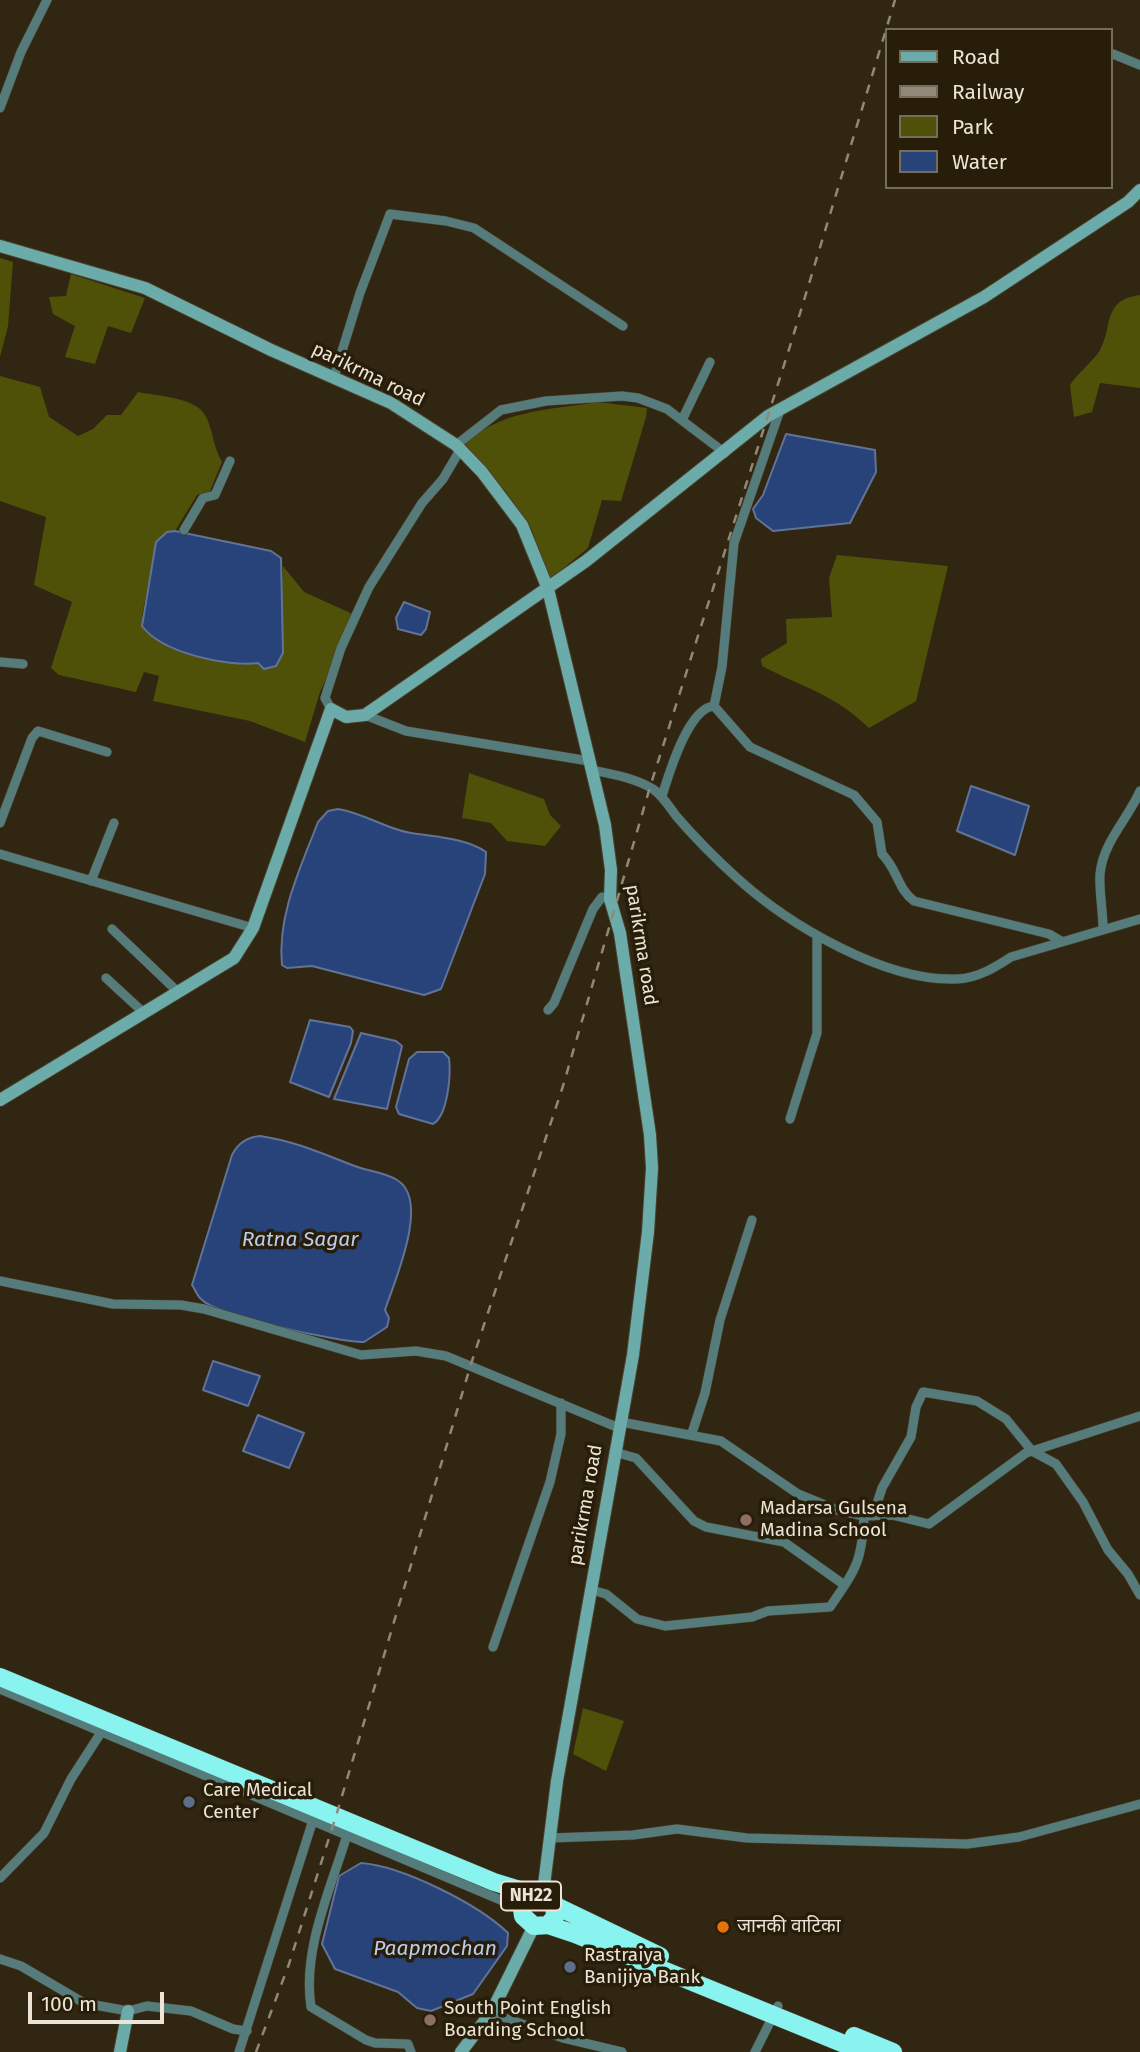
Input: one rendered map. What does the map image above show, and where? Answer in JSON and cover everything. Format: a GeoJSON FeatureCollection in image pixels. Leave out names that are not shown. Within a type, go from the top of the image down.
{"type":"FeatureCollection","features":[{"type":"Feature","properties":{"kind":"highway","name":"NH22"},"geometry":{"type":"LineString","coordinates":[[0,1678],[315,1815],[533,1899],[552,1899],[556,1906],[864,2052]]}},
{"type":"Feature","properties":{"kind":"highway","name":"NH22"},"geometry":{"type":"LineString","coordinates":[[533,1899],[527,1923],[893,2052]]}},
{"type":"Feature","properties":{"kind":"highway","name":"NH22"},"geometry":{"type":"LineString","coordinates":[[541,1926],[555,1917],[556,1906]]}},
{"type":"Feature","properties":{"kind":"street"},"geometry":{"type":"LineString","coordinates":[[0,108],[21,52],[47,0]]}},
{"type":"Feature","properties":{"kind":"street"},"geometry":{"type":"LineString","coordinates":[[1113,54],[1140,65]]}},
{"type":"Feature","properties":{"kind":"street"},"geometry":{"type":"LineString","coordinates":[[365,715],[548,589],[725,453],[768,416],[779,413],[984,297],[1128,202],[1140,190]]}},
{"type":"Feature","properties":{"kind":"street"},"geometry":{"type":"LineString","coordinates":[[334,377],[360,293],[390,214],[446,221],[474,228],[623,326]]}},
{"type":"Feature","properties":{"kind":"street","name":"parikrma road"},"geometry":{"type":"LineString","coordinates":[[0,246],[145,288],[391,403],[458,447],[482,472],[522,525],[548,589],[591,765],[611,870],[610,899],[620,933],[652,1168],[641,1299],[557,1781],[551,1838],[533,1899]]}},
{"type":"Feature","properties":{"kind":"street"},"geometry":{"type":"LineString","coordinates":[[683,418],[710,362]]}},
{"type":"Feature","properties":{"kind":"street"},"geometry":{"type":"LineString","coordinates":[[725,453],[683,418],[638,398],[546,401],[501,410],[458,447],[443,480],[422,503],[369,587],[332,674],[325,698],[331,709],[346,717],[365,715],[413,733],[591,765],[627,778],[662,796],[696,838],[740,880],[830,945],[919,975],[956,979],[981,974],[1011,957],[1140,919]]}},
{"type":"Feature","properties":{"kind":"street"},"geometry":{"type":"LineString","coordinates":[[714,706],[722,667],[734,543],[779,413]]}},
{"type":"Feature","properties":{"kind":"street"},"geometry":{"type":"LineString","coordinates":[[184,530],[203,498],[215,495],[230,461]]}},
{"type":"Feature","properties":{"kind":"street"},"geometry":{"type":"LineString","coordinates":[[0,662],[23,664]]}},
{"type":"Feature","properties":{"kind":"street"},"geometry":{"type":"LineString","coordinates":[[662,796],[687,732],[698,714],[706,707],[714,706]]}},
{"type":"Feature","properties":{"kind":"street"},"geometry":{"type":"LineString","coordinates":[[714,706],[750,747],[847,789],[864,804],[881,831],[882,854],[894,866],[901,887],[914,901],[1049,934],[1061,942]]}},
{"type":"Feature","properties":{"kind":"street"},"geometry":{"type":"LineString","coordinates":[[0,1100],[234,958],[253,928],[331,709]]}},
{"type":"Feature","properties":{"kind":"street"},"geometry":{"type":"LineString","coordinates":[[0,823],[32,738],[38,730],[107,752]]}},
{"type":"Feature","properties":{"kind":"street"},"geometry":{"type":"LineString","coordinates":[[1103,928],[1100,874],[1103,861],[1140,791]]}},
{"type":"Feature","properties":{"kind":"street"},"geometry":{"type":"LineString","coordinates":[[91,881],[114,823]]}},
{"type":"Feature","properties":{"kind":"street"},"geometry":{"type":"LineString","coordinates":[[0,855],[253,928]]}},
{"type":"Feature","properties":{"kind":"street"},"geometry":{"type":"LineString","coordinates":[[548,1010],[554,1003],[593,909],[601,897],[610,899]]}},
{"type":"Feature","properties":{"kind":"street"},"geometry":{"type":"LineString","coordinates":[[112,929],[178,992]]}},
{"type":"Feature","properties":{"kind":"street"},"geometry":{"type":"LineString","coordinates":[[790,1119],[817,1033],[817,936]]}},
{"type":"Feature","properties":{"kind":"street"},"geometry":{"type":"LineString","coordinates":[[106,978],[144,1013]]}},
{"type":"Feature","properties":{"kind":"street"},"geometry":{"type":"LineString","coordinates":[[692,1433],[705,1393],[720,1320],[752,1220]]}},
{"type":"Feature","properties":{"kind":"street"},"geometry":{"type":"LineString","coordinates":[[0,1281],[113,1304],[181,1305],[204,1309],[361,1355],[416,1351],[446,1356],[561,1404],[620,1425],[692,1433],[721,1441],[798,1494],[837,1510],[868,1516],[892,1515],[929,1524],[1032,1451],[1140,1416]]}},
{"type":"Feature","properties":{"kind":"street"},"geometry":{"type":"LineString","coordinates":[[591,1590],[606,1594],[637,1619],[665,1626],[752,1617],[768,1611],[830,1607],[843,1584],[857,1569],[868,1516],[911,1437],[918,1400],[923,1392],[977,1401],[1006,1419],[1032,1451],[1056,1464],[1108,1550],[1140,1595]]}},
{"type":"Feature","properties":{"kind":"street"},"geometry":{"type":"LineString","coordinates":[[493,1647],[550,1482],[561,1434],[561,1404]]}},
{"type":"Feature","properties":{"kind":"street"},"geometry":{"type":"LineString","coordinates":[[614,1451],[636,1458],[694,1521],[706,1527],[784,1542],[843,1584]]}},
{"type":"Feature","properties":{"kind":"street","name":"NH22"},"geometry":{"type":"LineString","coordinates":[[0,1689],[315,1815],[347,1836],[490,1892],[533,1899]]}},
{"type":"Feature","properties":{"kind":"street"},"geometry":{"type":"LineString","coordinates":[[0,1878],[44,1833],[71,1779],[102,1731]]}},
{"type":"Feature","properties":{"kind":"street"},"geometry":{"type":"LineString","coordinates":[[551,1838],[633,1835],[677,1829],[747,1838],[967,1844],[1019,1837],[1140,1804]]}},
{"type":"Feature","properties":{"kind":"street"},"geometry":{"type":"LineString","coordinates":[[239,2052],[315,1815]]}},
{"type":"Feature","properties":{"kind":"street"},"geometry":{"type":"LineString","coordinates":[[347,1836],[316,1934],[310,1984],[312,2007],[366,2040],[375,2043],[408,2044],[411,2052]]}},
{"type":"Feature","properties":{"kind":"street"},"geometry":{"type":"LineString","coordinates":[[461,2052],[490,2013],[541,1926]]}},
{"type":"Feature","properties":{"kind":"street"},"geometry":{"type":"LineString","coordinates":[[0,1959],[22,1966],[84,2003],[128,2011],[147,2006],[191,2011],[233,2029],[247,2031]]}},
{"type":"Feature","properties":{"kind":"street"},"geometry":{"type":"LineString","coordinates":[[755,2052],[776,2010]]}},
{"type":"Feature","properties":{"kind":"street"},"geometry":{"type":"LineString","coordinates":[[120,2052],[128,2011]]}},
{"type":"Feature","properties":{"kind":"street"},"geometry":{"type":"LineString","coordinates":[[490,2013],[562,2038],[622,2052]]}},
{"type":"Feature","properties":{"kind":"green space"},"geometry":{"type":"Polygon","coordinates":[[[0,258],[13,262],[8,326],[0,357],[0,258]]]}},
{"type":"Feature","properties":{"kind":"green space"},"geometry":{"type":"Polygon","coordinates":[[[71,274],[145,298],[131,333],[108,326],[95,364],[65,357],[75,326],[53,314],[49,297],[66,296],[71,274]]]}},
{"type":"Feature","properties":{"kind":"green space"},"geometry":{"type":"Polygon","coordinates":[[[1140,295],[1140,388],[1100,383],[1092,412],[1074,417],[1070,385],[1099,352],[1110,316],[1119,302],[1140,295]]]}},
{"type":"Feature","properties":{"kind":"green space"},"geometry":{"type":"Polygon","coordinates":[[[0,376],[40,387],[49,417],[78,436],[93,429],[107,415],[121,415],[138,392],[193,404],[205,415],[222,462],[210,491],[197,495],[175,531],[167,532],[156,542],[142,616],[243,665],[283,653],[280,627],[283,566],[304,592],[357,616],[320,692],[305,742],[250,721],[153,701],[159,676],[144,672],[136,692],[59,675],[51,668],[72,602],[34,585],[46,517],[0,501],[0,376]]]}},
{"type":"Feature","properties":{"kind":"green space"},"geometry":{"type":"Polygon","coordinates":[[[597,402],[647,408],[646,417],[621,501],[602,500],[588,548],[549,580],[532,530],[506,492],[463,445],[477,433],[509,418],[597,402]]]}},
{"type":"Feature","properties":{"kind":"green space"},"geometry":{"type":"Polygon","coordinates":[[[837,555],[948,566],[916,701],[869,728],[831,699],[762,666],[761,659],[787,643],[786,619],[832,617],[829,578],[837,555]]]}},
{"type":"Feature","properties":{"kind":"green space"},"geometry":{"type":"Polygon","coordinates":[[[469,773],[544,799],[550,815],[561,826],[545,846],[507,841],[491,823],[462,818],[469,773]]]}},
{"type":"Feature","properties":{"kind":"green space"},"geometry":{"type":"Polygon","coordinates":[[[583,1708],[624,1721],[606,1771],[573,1754],[583,1708]]]}},
{"type":"Feature","properties":{"kind":"water"},"geometry":{"type":"Polygon","coordinates":[[[786,434],[875,450],[876,472],[850,523],[773,531],[756,518],[753,509],[763,495],[786,434]]]}},
{"type":"Feature","properties":{"kind":"water"},"geometry":{"type":"Polygon","coordinates":[[[175,531],[271,551],[281,558],[283,653],[276,666],[264,669],[258,663],[230,663],[179,651],[151,636],[142,626],[156,542],[167,532],[175,531]]]}},
{"type":"Feature","properties":{"kind":"water"},"geometry":{"type":"Polygon","coordinates":[[[404,602],[430,612],[426,629],[421,635],[398,629],[396,618],[404,602]]]}},
{"type":"Feature","properties":{"kind":"water"},"geometry":{"type":"Polygon","coordinates":[[[971,786],[1029,806],[1015,855],[957,831],[971,786]]]}},
{"type":"Feature","properties":{"kind":"water"},"geometry":{"type":"Polygon","coordinates":[[[338,809],[402,831],[460,841],[486,852],[485,874],[441,989],[424,995],[312,966],[287,968],[282,965],[283,928],[298,874],[318,822],[328,811],[338,809]]]}},
{"type":"Feature","properties":{"kind":"water"},"geometry":{"type":"Polygon","coordinates":[[[310,1020],[350,1027],[353,1031],[351,1043],[329,1097],[290,1082],[310,1020]]]}},
{"type":"Feature","properties":{"kind":"water"},"geometry":{"type":"Polygon","coordinates":[[[361,1033],[396,1041],[402,1046],[387,1109],[334,1099],[361,1033]]]}},
{"type":"Feature","properties":{"kind":"water"},"geometry":{"type":"Polygon","coordinates":[[[417,1052],[443,1052],[449,1058],[449,1084],[445,1104],[433,1124],[399,1114],[396,1107],[409,1059],[417,1052]]]}},
{"type":"Feature","properties":{"kind":"water","name":"Ratna Sagar"},"geometry":{"type":"Polygon","coordinates":[[[260,1136],[296,1144],[357,1167],[387,1175],[407,1190],[411,1205],[411,1223],[402,1262],[385,1310],[389,1318],[387,1327],[364,1342],[305,1333],[229,1313],[201,1299],[192,1285],[232,1155],[243,1141],[260,1136]]]}},
{"type":"Feature","properties":{"kind":"water"},"geometry":{"type":"Polygon","coordinates":[[[213,1361],[260,1376],[248,1406],[203,1390],[213,1361]]]}},
{"type":"Feature","properties":{"kind":"water"},"geometry":{"type":"Polygon","coordinates":[[[258,1415],[304,1433],[289,1468],[243,1451],[258,1415]]]}},
{"type":"Feature","properties":{"kind":"water","name":"Paapmochan"},"geometry":{"type":"Polygon","coordinates":[[[361,1863],[397,1871],[439,1888],[478,1910],[508,1933],[507,1946],[473,1994],[431,2011],[417,2008],[398,1992],[335,1969],[322,1944],[339,1876],[361,1863]]]}},
{"type":"Feature","properties":{"kind":"railway"},"geometry":{"type":"LineString","coordinates":[[887,28],[895,0]]}},
{"type":"Feature","properties":{"kind":"railway"},"geometry":{"type":"LineString","coordinates":[[256,2052],[289,1964],[336,1816],[471,1364],[563,1086],[650,787],[791,343],[884,36]]}},
{"type":"Feature","properties":{"kind":"place","name":"Madarsa Gulsena Madina School"},"geometry":{"type":"Point","coordinates":[746,1520]}},
{"type":"Feature","properties":{"kind":"place","name":"Care Medical Center"},"geometry":{"type":"Point","coordinates":[189,1802]}},
{"type":"Feature","properties":{"kind":"place","name":"जानकी वाटिका"},"geometry":{"type":"Point","coordinates":[723,1927]}},
{"type":"Feature","properties":{"kind":"place","name":"Rastraiya Banijiya Bank"},"geometry":{"type":"Point","coordinates":[570,1967]}},
{"type":"Feature","properties":{"kind":"place","name":"South Point English Boarding School"},"geometry":{"type":"Point","coordinates":[430,2020]}}]}
